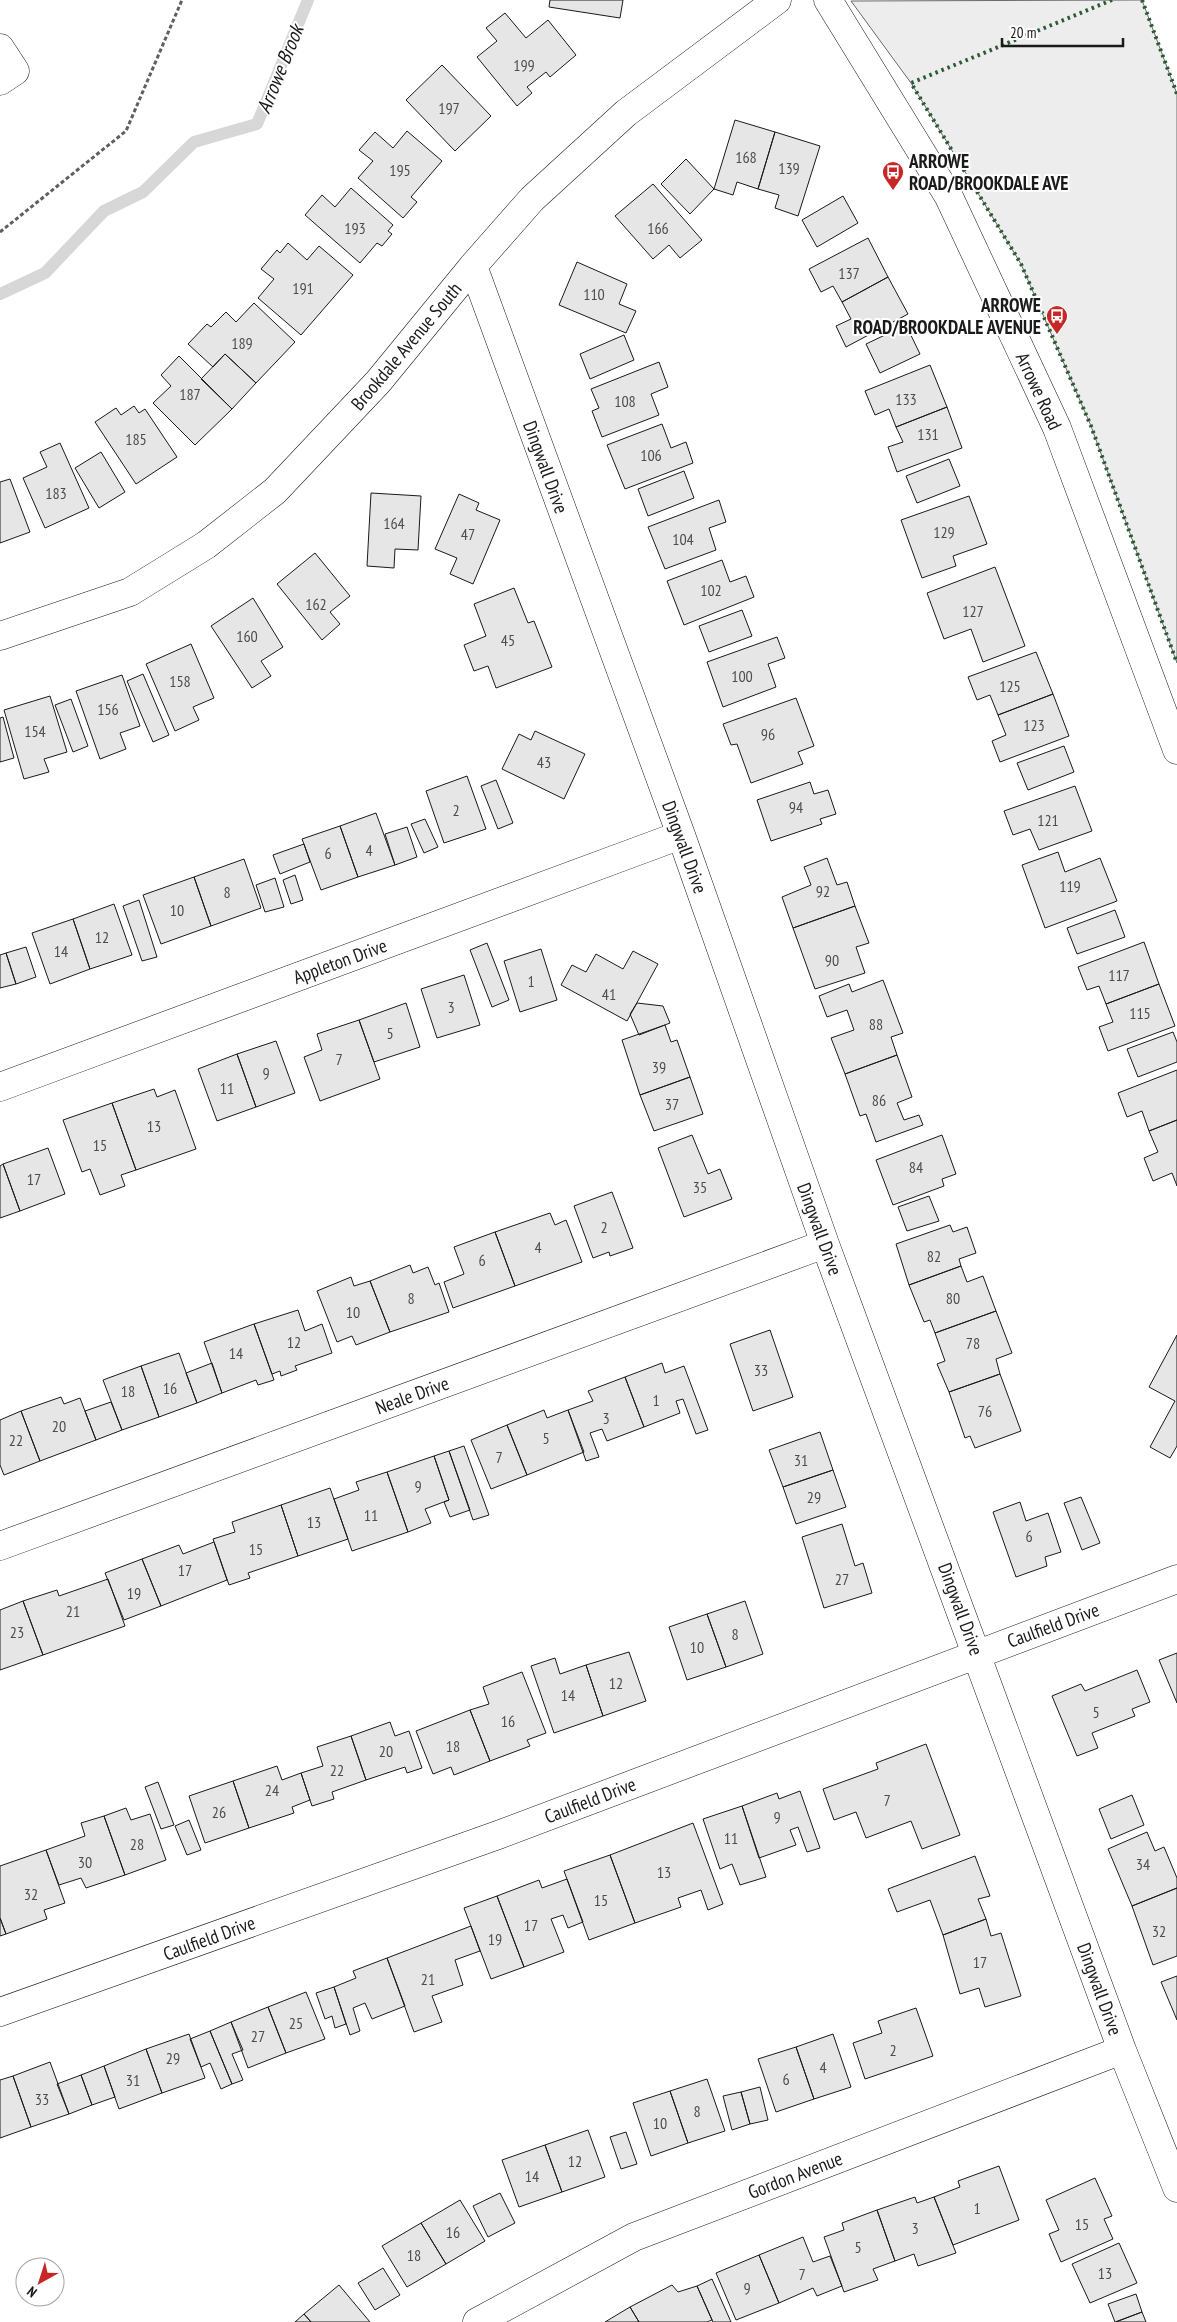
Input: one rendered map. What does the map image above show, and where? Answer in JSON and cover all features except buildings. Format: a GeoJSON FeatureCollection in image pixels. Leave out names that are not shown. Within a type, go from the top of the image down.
{"type":"FeatureCollection","features":[{"type":"Feature","properties":{"kind":"street","name":"Brookdale Avenue South"},"geometry":{"type":"LineString","coordinates":[[0,636],[130,592],[214,539],[275,490],[378,382],[473,266],[532,199],[626,113],[777,0]]}},
{"type":"Feature","properties":{"kind":"street","name":"Arrowe Road"},"geometry":{"type":"LineString","coordinates":[[828,0],[949,197],[1057,428],[1177,750]]}},
{"type":"Feature","properties":{"kind":"street"},"geometry":{"type":"LineString","coordinates":[[0,48],[16,71],[0,81]]}},
{"type":"Feature","properties":{"kind":"street","name":"Dingwall Drive"},"geometry":{"type":"LineString","coordinates":[[473,266],[680,836],[825,1244],[1122,2050],[1177,2188]]}},
{"type":"Feature","properties":{"kind":"street","name":"Appleton Drive"},"geometry":{"type":"LineString","coordinates":[[0,1087],[680,836]]}},
{"type":"Feature","properties":{"kind":"street","name":"Neale Drive"},"geometry":{"type":"LineString","coordinates":[[0,1546],[825,1244]]}},
{"type":"Feature","properties":{"kind":"street","name":"Caulfield Drive"},"geometry":{"type":"LineString","coordinates":[[0,2012],[498,1835],[1177,1579]]}},
{"type":"Feature","properties":{"kind":"street","name":"Gordon Avenue"},"geometry":{"type":"LineString","coordinates":[[477,2322],[634,2237],[1122,2050]]}},
{"type":"Feature","properties":{"kind":"path"},"geometry":{"type":"LineString","coordinates":[[0,232],[126,131],[182,0]]}},
{"type":"Feature","properties":{"kind":"shaded area"},"geometry":{"type":"Polygon","coordinates":[[[1142,0],[1177,94],[1177,663],[1091,426],[1021,264],[911,83],[851,1],[1142,0]]]}},
{"type":"Feature","properties":{"kind":"waterway","name":"Arrowe Brook"},"geometry":{"type":"LineString","coordinates":[[0,294],[45,273],[104,211],[143,192],[194,142],[257,124],[308,0]]}},
{"type":"Feature","properties":{"kind":"hedge"},"geometry":{"type":"LineString","coordinates":[[1112,0],[911,83],[1021,264],[1091,426],[1177,663]]}},
{"type":"Feature","properties":{"kind":"hedge"},"geometry":{"type":"LineString","coordinates":[[1142,0],[1177,94]]}},
{"type":"Feature","properties":{"kind":"place","name":"ARROWE ROAD/BROOKDALE AVE"},"geometry":{"type":"Point","coordinates":[893,191]}},
{"type":"Feature","properties":{"kind":"place","name":"ARROWE ROAD/BROOKDALE AVENUE"},"geometry":{"type":"Point","coordinates":[1057,335]}}]}
